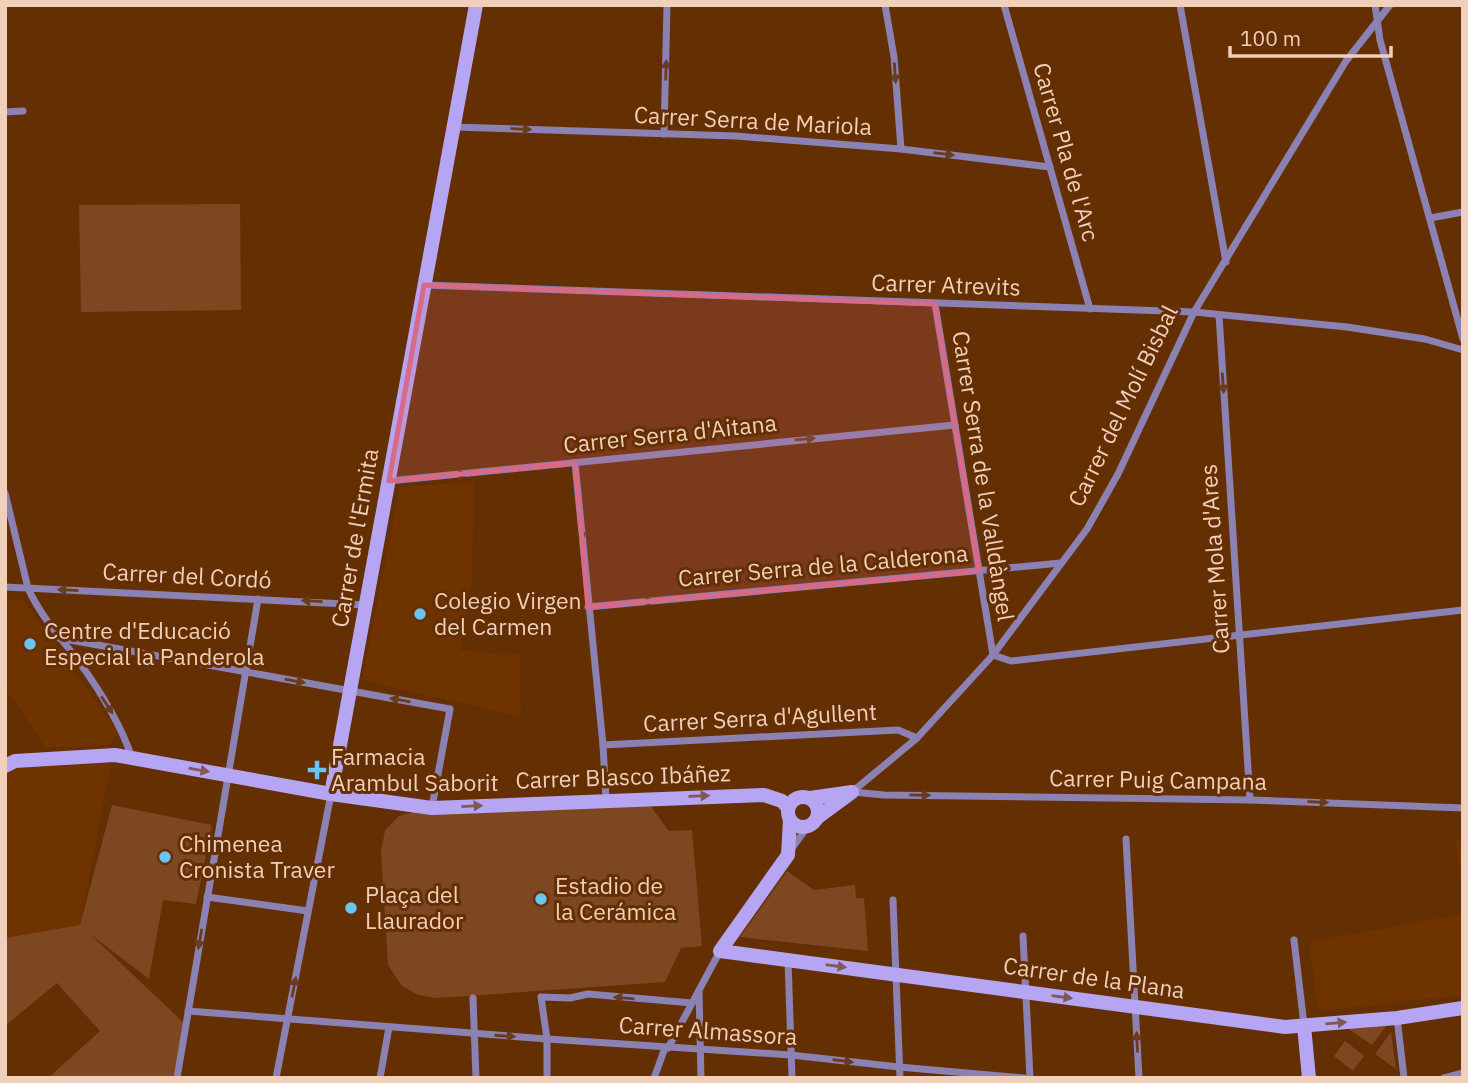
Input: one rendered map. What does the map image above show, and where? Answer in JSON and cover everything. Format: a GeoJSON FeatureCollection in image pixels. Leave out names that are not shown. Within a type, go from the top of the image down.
{"type":"FeatureCollection","features":[{"type":"Feature","properties":{"kind":"main road","name":"Carrer de l'Ermita"},"geometry":{"type":"LineString","coordinates":[[331,794],[476,5]]}},
{"type":"Feature","properties":{"kind":"main road","name":"Carrer Blasco Ibáñez"},"geometry":{"type":"LineString","coordinates":[[5,766],[15,761],[115,755],[331,794],[432,808],[764,794],[782,800],[789,814]]}},
{"type":"Feature","properties":{"kind":"main road"},"geometry":{"type":"LineString","coordinates":[[788,855],[789,814],[796,798],[852,792]]}},
{"type":"Feature","properties":{"kind":"main road","name":"Carrer del Molí Bisbal"},"geometry":{"type":"LineString","coordinates":[[813,822],[852,792]]}},
{"type":"Feature","properties":{"kind":"main road"},"geometry":{"type":"LineString","coordinates":[[789,814],[798,826],[813,822],[817,804],[810,798]]}},
{"type":"Feature","properties":{"kind":"main road","name":"Carrer del Molí Bisbal"},"geometry":{"type":"LineString","coordinates":[[720,951],[788,855]]}},
{"type":"Feature","properties":{"kind":"main road","name":"Carrer de la Plana"},"geometry":{"type":"LineString","coordinates":[[720,951],[1285,1027],[1396,1018],[1463,1008]]}},
{"type":"Feature","properties":{"kind":"main road"},"geometry":{"type":"LineString","coordinates":[[1304,1026],[1309,1078]]}},
{"type":"Feature","properties":{"kind":"street"},"geometry":{"type":"LineString","coordinates":[[664,134],[667,5]]}},
{"type":"Feature","properties":{"kind":"street"},"geometry":{"type":"LineString","coordinates":[[885,5],[894,57],[901,149]]}},
{"type":"Feature","properties":{"kind":"street","name":"Carrer Pla de l'Arc"},"geometry":{"type":"LineString","coordinates":[[1004,5],[1090,309]]}},
{"type":"Feature","properties":{"kind":"street"},"geometry":{"type":"LineString","coordinates":[[1180,5],[1226,262]]}},
{"type":"Feature","properties":{"kind":"street"},"geometry":{"type":"LineString","coordinates":[[1375,5],[1380,40],[1463,338]]}},
{"type":"Feature","properties":{"kind":"street","name":"Carrer del Molí Bisbal"},"geometry":{"type":"LineString","coordinates":[[852,792],[917,738],[993,655],[1087,529],[1118,474],[1195,312],[1346,61],[1390,5]]}},
{"type":"Feature","properties":{"kind":"street"},"geometry":{"type":"LineString","coordinates":[[5,112],[23,111]]}},
{"type":"Feature","properties":{"kind":"street","name":"Carrer Serra de Mariola"},"geometry":{"type":"LineString","coordinates":[[453,127],[736,136],[901,149],[1050,167]]}},
{"type":"Feature","properties":{"kind":"street"},"geometry":{"type":"LineString","coordinates":[[1430,218],[1463,212]]}},
{"type":"Feature","properties":{"kind":"street","name":"Carrer Atrevits"},"geometry":{"type":"LineString","coordinates":[[424,285],[1195,312],[1347,327],[1425,339],[1463,350]]}},
{"type":"Feature","properties":{"kind":"street","name":"Carrer Serra de la Valldàngel"},"geometry":{"type":"LineString","coordinates":[[935,304],[993,655]]}},
{"type":"Feature","properties":{"kind":"street","name":"Carrer Mola d'Ares"},"geometry":{"type":"LineString","coordinates":[[1219,315],[1250,800]]}},
{"type":"Feature","properties":{"kind":"street","name":"Carrer Serra d'Aitana"},"geometry":{"type":"LineString","coordinates":[[389,481],[955,425]]}},
{"type":"Feature","properties":{"kind":"street"},"geometry":{"type":"LineString","coordinates":[[575,463],[606,800]]}},
{"type":"Feature","properties":{"kind":"street"},"geometry":{"type":"LineString","coordinates":[[5,493],[28,588],[34,602],[77,660],[123,730],[132,758]]}},
{"type":"Feature","properties":{"kind":"street","name":"Carrer Serra de la Calderona"},"geometry":{"type":"LineString","coordinates":[[588,607],[1061,563]]}},
{"type":"Feature","properties":{"kind":"street","name":"Carrer del Cordó"},"geometry":{"type":"LineString","coordinates":[[5,587],[366,605]]}},
{"type":"Feature","properties":{"kind":"street"},"geometry":{"type":"LineString","coordinates":[[177,1078],[258,599]]}},
{"type":"Feature","properties":{"kind":"street"},"geometry":{"type":"LineString","coordinates":[[993,655],[1011,661],[1463,610]]}},
{"type":"Feature","properties":{"kind":"street"},"geometry":{"type":"LineString","coordinates":[[59,638],[450,709],[432,808]]}},
{"type":"Feature","properties":{"kind":"street","name":"Carrer Serra d'Agullent"},"geometry":{"type":"LineString","coordinates":[[603,746],[898,730],[917,738]]}},
{"type":"Feature","properties":{"kind":"street","name":"Carrer Puig Campana"},"geometry":{"type":"LineString","coordinates":[[852,792],[884,795],[1250,800],[1463,808]]}},
{"type":"Feature","properties":{"kind":"street","name":"Carrer de l'Ermita"},"geometry":{"type":"LineString","coordinates":[[276,1078],[331,794]]}},
{"type":"Feature","properties":{"kind":"street","name":"Carrer del Molí Bisbal"},"geometry":{"type":"LineString","coordinates":[[788,855],[813,822]]}},
{"type":"Feature","properties":{"kind":"street"},"geometry":{"type":"LineString","coordinates":[[1126,839],[1139,1078]]}},
{"type":"Feature","properties":{"kind":"street"},"geometry":{"type":"LineString","coordinates":[[207,897],[308,911]]}},
{"type":"Feature","properties":{"kind":"street"},"geometry":{"type":"LineString","coordinates":[[893,900],[900,1078]]}},
{"type":"Feature","properties":{"kind":"street"},"geometry":{"type":"LineString","coordinates":[[1024,936],[1030,1078]]}},
{"type":"Feature","properties":{"kind":"street"},"geometry":{"type":"LineString","coordinates":[[1294,940],[1304,1026]]}},
{"type":"Feature","properties":{"kind":"street","name":"Carrer del Molí Bisbal"},"geometry":{"type":"LineString","coordinates":[[654,1078],[666,1048],[720,951]]}},
{"type":"Feature","properties":{"kind":"street"},"geometry":{"type":"LineString","coordinates":[[788,960],[792,1078]]}},
{"type":"Feature","properties":{"kind":"street"},"geometry":{"type":"LineString","coordinates":[[699,988],[701,1078]]}},
{"type":"Feature","properties":{"kind":"street"},"geometry":{"type":"LineString","coordinates":[[547,1078],[547,1040],[541,997],[570,998],[587,994],[692,1003]]}},
{"type":"Feature","properties":{"kind":"street"},"geometry":{"type":"LineString","coordinates":[[473,998],[476,1078]]}},
{"type":"Feature","properties":{"kind":"street"},"geometry":{"type":"LineString","coordinates":[[188,1011],[388,1027],[380,1078]]}},
{"type":"Feature","properties":{"kind":"street"},"geometry":{"type":"LineString","coordinates":[[1396,1018],[1404,1078]]}},
{"type":"Feature","properties":{"kind":"street","name":"Carrer Almassora"},"geometry":{"type":"LineString","coordinates":[[388,1027],[791,1055],[1024,1078]]}},
{"type":"Feature","properties":{"kind":"street"},"geometry":{"type":"LineString","coordinates":[[1444,1078],[1463,1073]]}},
{"type":"Feature","properties":{"kind":"highlighted area"},"geometry":{"type":"Polygon","coordinates":[[[424,285],[935,304],[979,571],[588,607],[575,463],[389,481],[424,285]]]}},
{"type":"Feature","properties":{"kind":"shaded area"},"geometry":{"type":"Polygon","coordinates":[[[240,204],[241,310],[81,312],[79,205],[240,204]]]}},
{"type":"Feature","properties":{"kind":"shaded area","name":"Colegio Virgen del Carmen"},"geometry":{"type":"Polygon","coordinates":[[[474,482],[472,577],[460,650],[520,655],[521,717],[362,680],[400,487],[474,482]]]}},
{"type":"Feature","properties":{"kind":"shaded area","name":"Centre d'Educació Especial la Panderola"},"geometry":{"type":"Polygon","coordinates":[[[5,599],[24,601],[118,732],[110,745],[46,748],[5,687],[5,599]]]}},
{"type":"Feature","properties":{"kind":"shaded area"},"geometry":{"type":"Polygon","coordinates":[[[111,763],[80,925],[5,938],[5,774],[18,768],[111,763]]]}},
{"type":"Feature","properties":{"kind":"shaded area","name":"Estadio de la Cerámica"},"geometry":{"type":"Polygon","coordinates":[[[647,801],[669,831],[692,830],[702,946],[681,948],[665,982],[437,998],[418,995],[402,986],[388,965],[381,852],[385,830],[399,816],[417,811],[647,801]]]}},
{"type":"Feature","properties":{"kind":"shaded area"},"geometry":{"type":"Polygon","coordinates":[[[112,805],[212,825],[196,904],[163,900],[149,979],[90,934],[186,1025],[173,1078],[48,1078],[100,1031],[57,983],[5,1026],[5,938],[80,925],[112,805]]]}},
{"type":"Feature","properties":{"kind":"shaded area"},"geometry":{"type":"Polygon","coordinates":[[[1463,838],[1463,888],[1455,841],[1463,838]]]}},
{"type":"Feature","properties":{"kind":"shaded area"},"geometry":{"type":"Polygon","coordinates":[[[787,871],[814,890],[855,885],[856,898],[864,898],[868,951],[740,937],[787,871]]]}},
{"type":"Feature","properties":{"kind":"shaded area"},"geometry":{"type":"Polygon","coordinates":[[[1463,914],[1463,995],[1322,1011],[1317,1007],[1309,942],[1463,914]]]}},
{"type":"Feature","properties":{"kind":"shaded area"},"geometry":{"type":"Polygon","coordinates":[[[1387,1025],[1372,1045],[1346,1027],[1387,1025]]]}},
{"type":"Feature","properties":{"kind":"shaded area"},"geometry":{"type":"Polygon","coordinates":[[[1391,1032],[1396,1069],[1375,1054],[1391,1032]]]}},
{"type":"Feature","properties":{"kind":"shaded area"},"geometry":{"type":"Polygon","coordinates":[[[1345,1041],[1364,1056],[1353,1071],[1334,1056],[1345,1041]]]}},
{"type":"Feature","properties":{"kind":"place","name":"Colegio Virgen del Carmen"},"geometry":{"type":"Point","coordinates":[420,614]}},
{"type":"Feature","properties":{"kind":"place","name":"Centre d'Educació Especial la Panderola"},"geometry":{"type":"Point","coordinates":[30,644]}},
{"type":"Feature","properties":{"kind":"place","name":"Farmacia Arambul Saborit"},"geometry":{"type":"Point","coordinates":[317,770]}},
{"type":"Feature","properties":{"kind":"place","name":"Chimenea Cronista Traver"},"geometry":{"type":"Point","coordinates":[165,857]}},
{"type":"Feature","properties":{"kind":"place","name":"Estadio de la Cerámica"},"geometry":{"type":"Point","coordinates":[541,899]}},
{"type":"Feature","properties":{"kind":"place","name":"Plaça del Llaurador"},"geometry":{"type":"Point","coordinates":[351,908]}}]}
